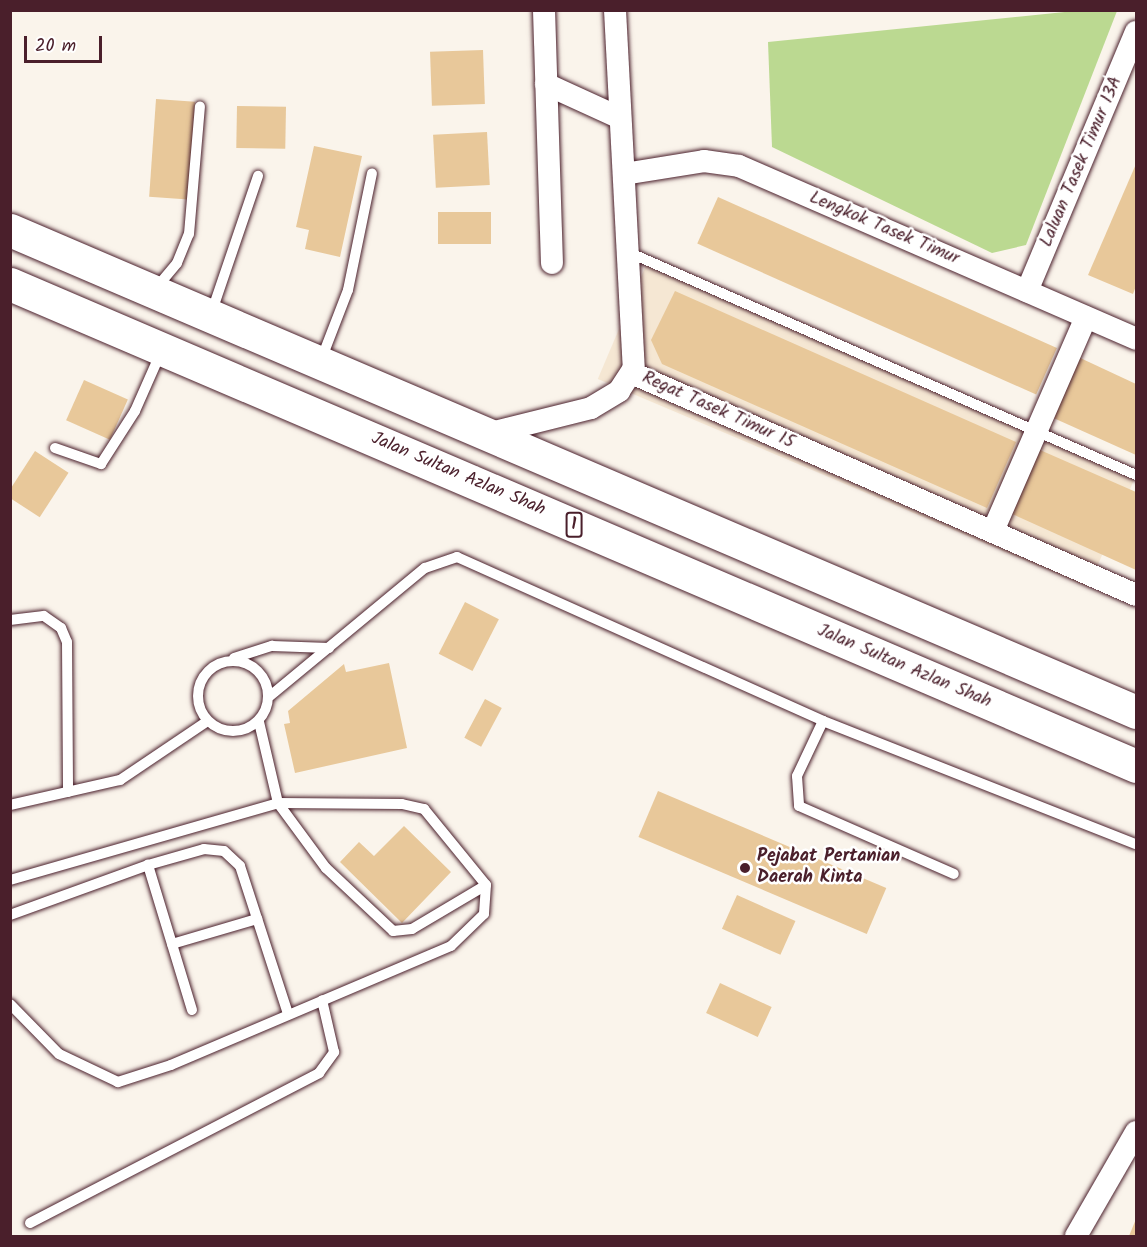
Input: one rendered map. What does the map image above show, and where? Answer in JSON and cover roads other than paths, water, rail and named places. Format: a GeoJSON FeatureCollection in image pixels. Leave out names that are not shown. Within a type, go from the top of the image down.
{"type":"FeatureCollection","features":[{"type":"Feature","properties":{"kind":"main road"},"geometry":{"type":"LineString","coordinates":[[11,230],[483,435],[1137,712]]}},
{"type":"Feature","properties":{"kind":"main road","name":"Jalan Sultan Azlan Shah"},"geometry":{"type":"LineString","coordinates":[[10,284],[1137,766]]}},
{"type":"Feature","properties":{"kind":"street","name":"Regat Tasek Timur 15"},"geometry":{"type":"LineString","coordinates":[[615,10],[618,117],[624,174],[625,251],[632,371],[1137,595]]}},
{"type":"Feature","properties":{"kind":"street"},"geometry":{"type":"LineString","coordinates":[[541,11],[552,262]]}},
{"type":"Feature","properties":{"kind":"street","name":"Laluan Tasek Timur 13A"},"geometry":{"type":"LineString","coordinates":[[1027,291],[1137,32]]}},
{"type":"Feature","properties":{"kind":"street"},"geometry":{"type":"LineString","coordinates":[[546,84],[618,117]]}},
{"type":"Feature","properties":{"kind":"street","name":"Lengkok Tasek Timur"},"geometry":{"type":"LineString","coordinates":[[624,174],[704,161],[739,166],[1137,339]]}},
{"type":"Feature","properties":{"kind":"street"},"geometry":{"type":"LineString","coordinates":[[993,531],[1086,317]]}},
{"type":"Feature","properties":{"kind":"street"},"geometry":{"type":"LineString","coordinates":[[483,435],[591,408],[619,391],[632,371]]}},
{"type":"Feature","properties":{"kind":"street"},"geometry":{"type":"LineString","coordinates":[[1076,1236],[1129,1170],[1137,1132]]}},
{"type":"Feature","properties":{"kind":"lane"},"geometry":{"type":"LineString","coordinates":[[153,292],[177,263],[189,234],[200,106]]}},
{"type":"Feature","properties":{"kind":"lane"},"geometry":{"type":"LineString","coordinates":[[319,363],[348,290],[372,173]]}},
{"type":"Feature","properties":{"kind":"lane"},"geometry":{"type":"LineString","coordinates":[[209,317],[258,176]]}},
{"type":"Feature","properties":{"kind":"lane"},"geometry":{"type":"LineString","coordinates":[[625,251],[1137,475]]}},
{"type":"Feature","properties":{"kind":"lane"},"geometry":{"type":"LineString","coordinates":[[55,448],[101,464],[152,379],[162,349]]}},
{"type":"Feature","properties":{"kind":"lane"},"geometry":{"type":"LineString","coordinates":[[486,885],[412,929],[393,931],[326,868],[278,803],[259,722],[270,696],[426,568],[457,557],[823,721],[1137,844]]}},
{"type":"Feature","properties":{"kind":"lane"},"geometry":{"type":"LineString","coordinates":[[10,620],[44,616],[61,628],[67,642],[68,792]]}},
{"type":"Feature","properties":{"kind":"lane"},"geometry":{"type":"LineString","coordinates":[[259,722],[232,733],[206,722],[196,695],[207,669],[272,645],[329,648]]}},
{"type":"Feature","properties":{"kind":"lane"},"geometry":{"type":"LineString","coordinates":[[234,658],[260,670],[270,696]]}},
{"type":"Feature","properties":{"kind":"lane"},"geometry":{"type":"LineString","coordinates":[[823,721],[797,776],[799,806],[954,874]]}},
{"type":"Feature","properties":{"kind":"lane"},"geometry":{"type":"LineString","coordinates":[[10,805],[120,780],[206,722]]}},
{"type":"Feature","properties":{"kind":"lane"},"geometry":{"type":"LineString","coordinates":[[10,880],[278,803],[402,804],[424,809],[486,885],[484,914],[451,946],[118,1082],[59,1054],[10,1004]]}},
{"type":"Feature","properties":{"kind":"lane"},"geometry":{"type":"LineString","coordinates":[[10,915],[148,865],[204,849],[224,851],[240,866],[288,1014]]}},
{"type":"Feature","properties":{"kind":"lane"},"geometry":{"type":"LineString","coordinates":[[148,865],[192,1010]]}},
{"type":"Feature","properties":{"kind":"lane"},"geometry":{"type":"LineString","coordinates":[[172,944],[257,919]]}},
{"type":"Feature","properties":{"kind":"lane"},"geometry":{"type":"LineString","coordinates":[[30,1222],[319,1073],[334,1052],[322,1000]]}},
{"type":"Feature","properties":{"kind":"place","name":"Pejabat Pertanian Daerah Kinta"},"geometry":{"type":"Point","coordinates":[745,868]}}]}
